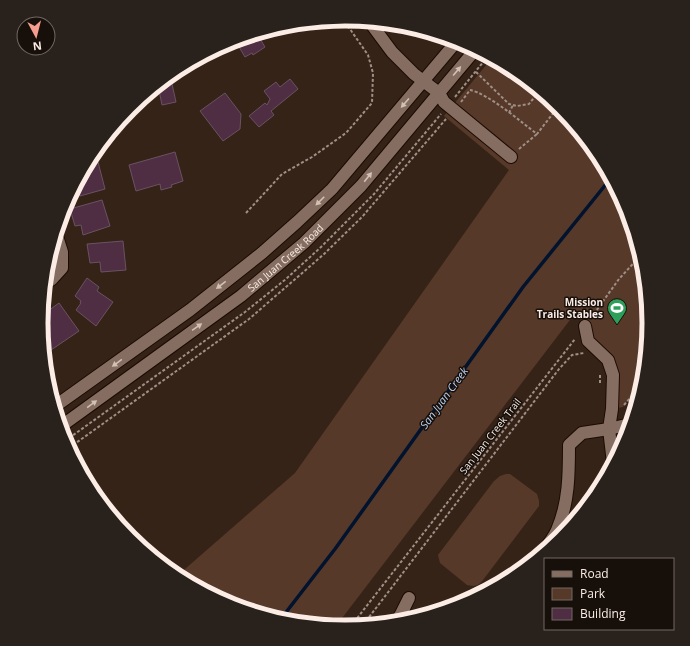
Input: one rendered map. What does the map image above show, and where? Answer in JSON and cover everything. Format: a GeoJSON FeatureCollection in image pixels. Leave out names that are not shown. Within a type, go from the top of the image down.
{"type":"FeatureCollection","features":[{"type":"Feature","properties":{"kind":"street"},"geometry":{"type":"LineString","coordinates":[[374,28],[392,52],[414,74],[439,93],[444,102],[511,157]]}},
{"type":"Feature","properties":{"kind":"street","name":"San Juan Creek Road"},"geometry":{"type":"LineString","coordinates":[[59,403],[190,310],[262,253],[298,222],[332,189],[453,47]]}},
{"type":"Feature","properties":{"kind":"street","name":"San Juan Creek Road"},"geometry":{"type":"LineString","coordinates":[[66,423],[241,296],[304,243],[361,186],[471,55]]}},
{"type":"Feature","properties":{"kind":"street"},"geometry":{"type":"LineString","coordinates":[[52,279],[62,268],[62,252],[59,243]]}},
{"type":"Feature","properties":{"kind":"street"},"geometry":{"type":"LineString","coordinates":[[585,326],[588,341],[608,360],[613,375],[612,409],[609,429],[612,452]]}},
{"type":"Feature","properties":{"kind":"street"},"geometry":{"type":"LineString","coordinates":[[555,533],[566,502],[569,468],[569,445],[582,433],[623,426]]}},
{"type":"Feature","properties":{"kind":"street"},"geometry":{"type":"LineString","coordinates":[[401,614],[409,598]]}},
{"type":"Feature","properties":{"kind":"path"},"geometry":{"type":"LineString","coordinates":[[246,213],[282,174],[312,157],[346,133],[372,103],[374,73],[368,55],[348,26]]}},
{"type":"Feature","properties":{"kind":"path"},"geometry":{"type":"LineString","coordinates":[[476,72],[509,104],[517,106],[529,104],[535,95]]}},
{"type":"Feature","properties":{"kind":"path"},"geometry":{"type":"LineString","coordinates":[[74,444],[249,319],[323,255],[362,217],[470,90],[476,91],[537,134]]}},
{"type":"Feature","properties":{"kind":"path"},"geometry":{"type":"LineString","coordinates":[[509,113],[513,105]]}},
{"type":"Feature","properties":{"kind":"path"},"geometry":{"type":"LineString","coordinates":[[511,157],[537,134],[554,112]]}},
{"type":"Feature","properties":{"kind":"path","name":"San Juan Creek Trail"},"geometry":{"type":"LineString","coordinates":[[356,619],[585,326],[619,279],[635,261]]}},
{"type":"Feature","properties":{"kind":"path","name":"San Juan Creek Trail"},"geometry":{"type":"LineString","coordinates":[[368,619],[559,369],[572,354],[586,354]]}},
{"type":"Feature","properties":{"kind":"path"},"geometry":{"type":"LineString","coordinates":[[600,370],[602,387],[605,390],[613,391]]}},
{"type":"Feature","properties":{"kind":"path"},"geometry":{"type":"LineString","coordinates":[[612,409],[623,407],[633,395]]}},
{"type":"Feature","properties":{"kind":"green space"},"geometry":{"type":"Polygon","coordinates":[[[488,63],[526,87],[541,100],[568,127],[592,158],[619,209],[632,246],[636,265],[642,323],[639,362],[633,396],[623,407],[612,409],[613,375],[576,312],[341,620],[306,617],[268,610],[231,597],[196,580],[182,571],[295,473],[509,170],[444,116],[488,63]]]}},
{"type":"Feature","properties":{"kind":"green space"},"geometry":{"type":"Polygon","coordinates":[[[510,474],[537,494],[539,506],[481,582],[476,586],[467,585],[440,563],[438,555],[494,481],[500,476],[510,474]]]}},
{"type":"Feature","properties":{"kind":"building"},"geometry":{"type":"Polygon","coordinates":[[[260,39],[265,47],[253,55],[252,53],[245,57],[239,46],[260,39]]]}},
{"type":"Feature","properties":{"kind":"building"},"geometry":{"type":"Polygon","coordinates":[[[290,79],[298,89],[271,111],[274,115],[259,127],[249,116],[265,103],[267,105],[270,99],[264,91],[276,82],[280,87],[290,79]]]}},
{"type":"Feature","properties":{"kind":"building"},"geometry":{"type":"Polygon","coordinates":[[[172,82],[176,102],[162,105],[159,91],[172,82]]]}},
{"type":"Feature","properties":{"kind":"building"},"geometry":{"type":"Polygon","coordinates":[[[225,93],[241,114],[240,129],[223,141],[200,111],[225,93]]]}},
{"type":"Feature","properties":{"kind":"building"},"geometry":{"type":"Polygon","coordinates":[[[175,152],[183,181],[171,185],[172,187],[161,190],[160,184],[136,191],[129,165],[175,152]]]}},
{"type":"Feature","properties":{"kind":"building"},"geometry":{"type":"Polygon","coordinates":[[[98,162],[105,189],[80,196],[79,192],[95,163],[98,162]]]}},
{"type":"Feature","properties":{"kind":"building"},"geometry":{"type":"Polygon","coordinates":[[[102,200],[110,226],[83,235],[81,225],[75,226],[71,209],[102,200]]]}},
{"type":"Feature","properties":{"kind":"building"},"geometry":{"type":"Polygon","coordinates":[[[123,241],[126,270],[101,272],[100,262],[90,263],[87,244],[123,241]]]}},
{"type":"Feature","properties":{"kind":"building"},"geometry":{"type":"Polygon","coordinates":[[[87,278],[99,287],[97,291],[113,302],[96,326],[76,310],[81,301],[75,296],[87,278]]]}},
{"type":"Feature","properties":{"kind":"building"},"geometry":{"type":"Polygon","coordinates":[[[59,303],[79,331],[51,350],[49,342],[49,311],[59,303]]]}},
{"type":"Feature","properties":{"kind":"waterway","name":"San Juan Creek"},"geometry":{"type":"LineString","coordinates":[[285,614],[335,549],[523,287],[607,184]]}},
{"type":"Feature","properties":{"kind":"place","name":"Mission Trails Stables"},"geometry":{"type":"Point","coordinates":[617,325]}}]}
